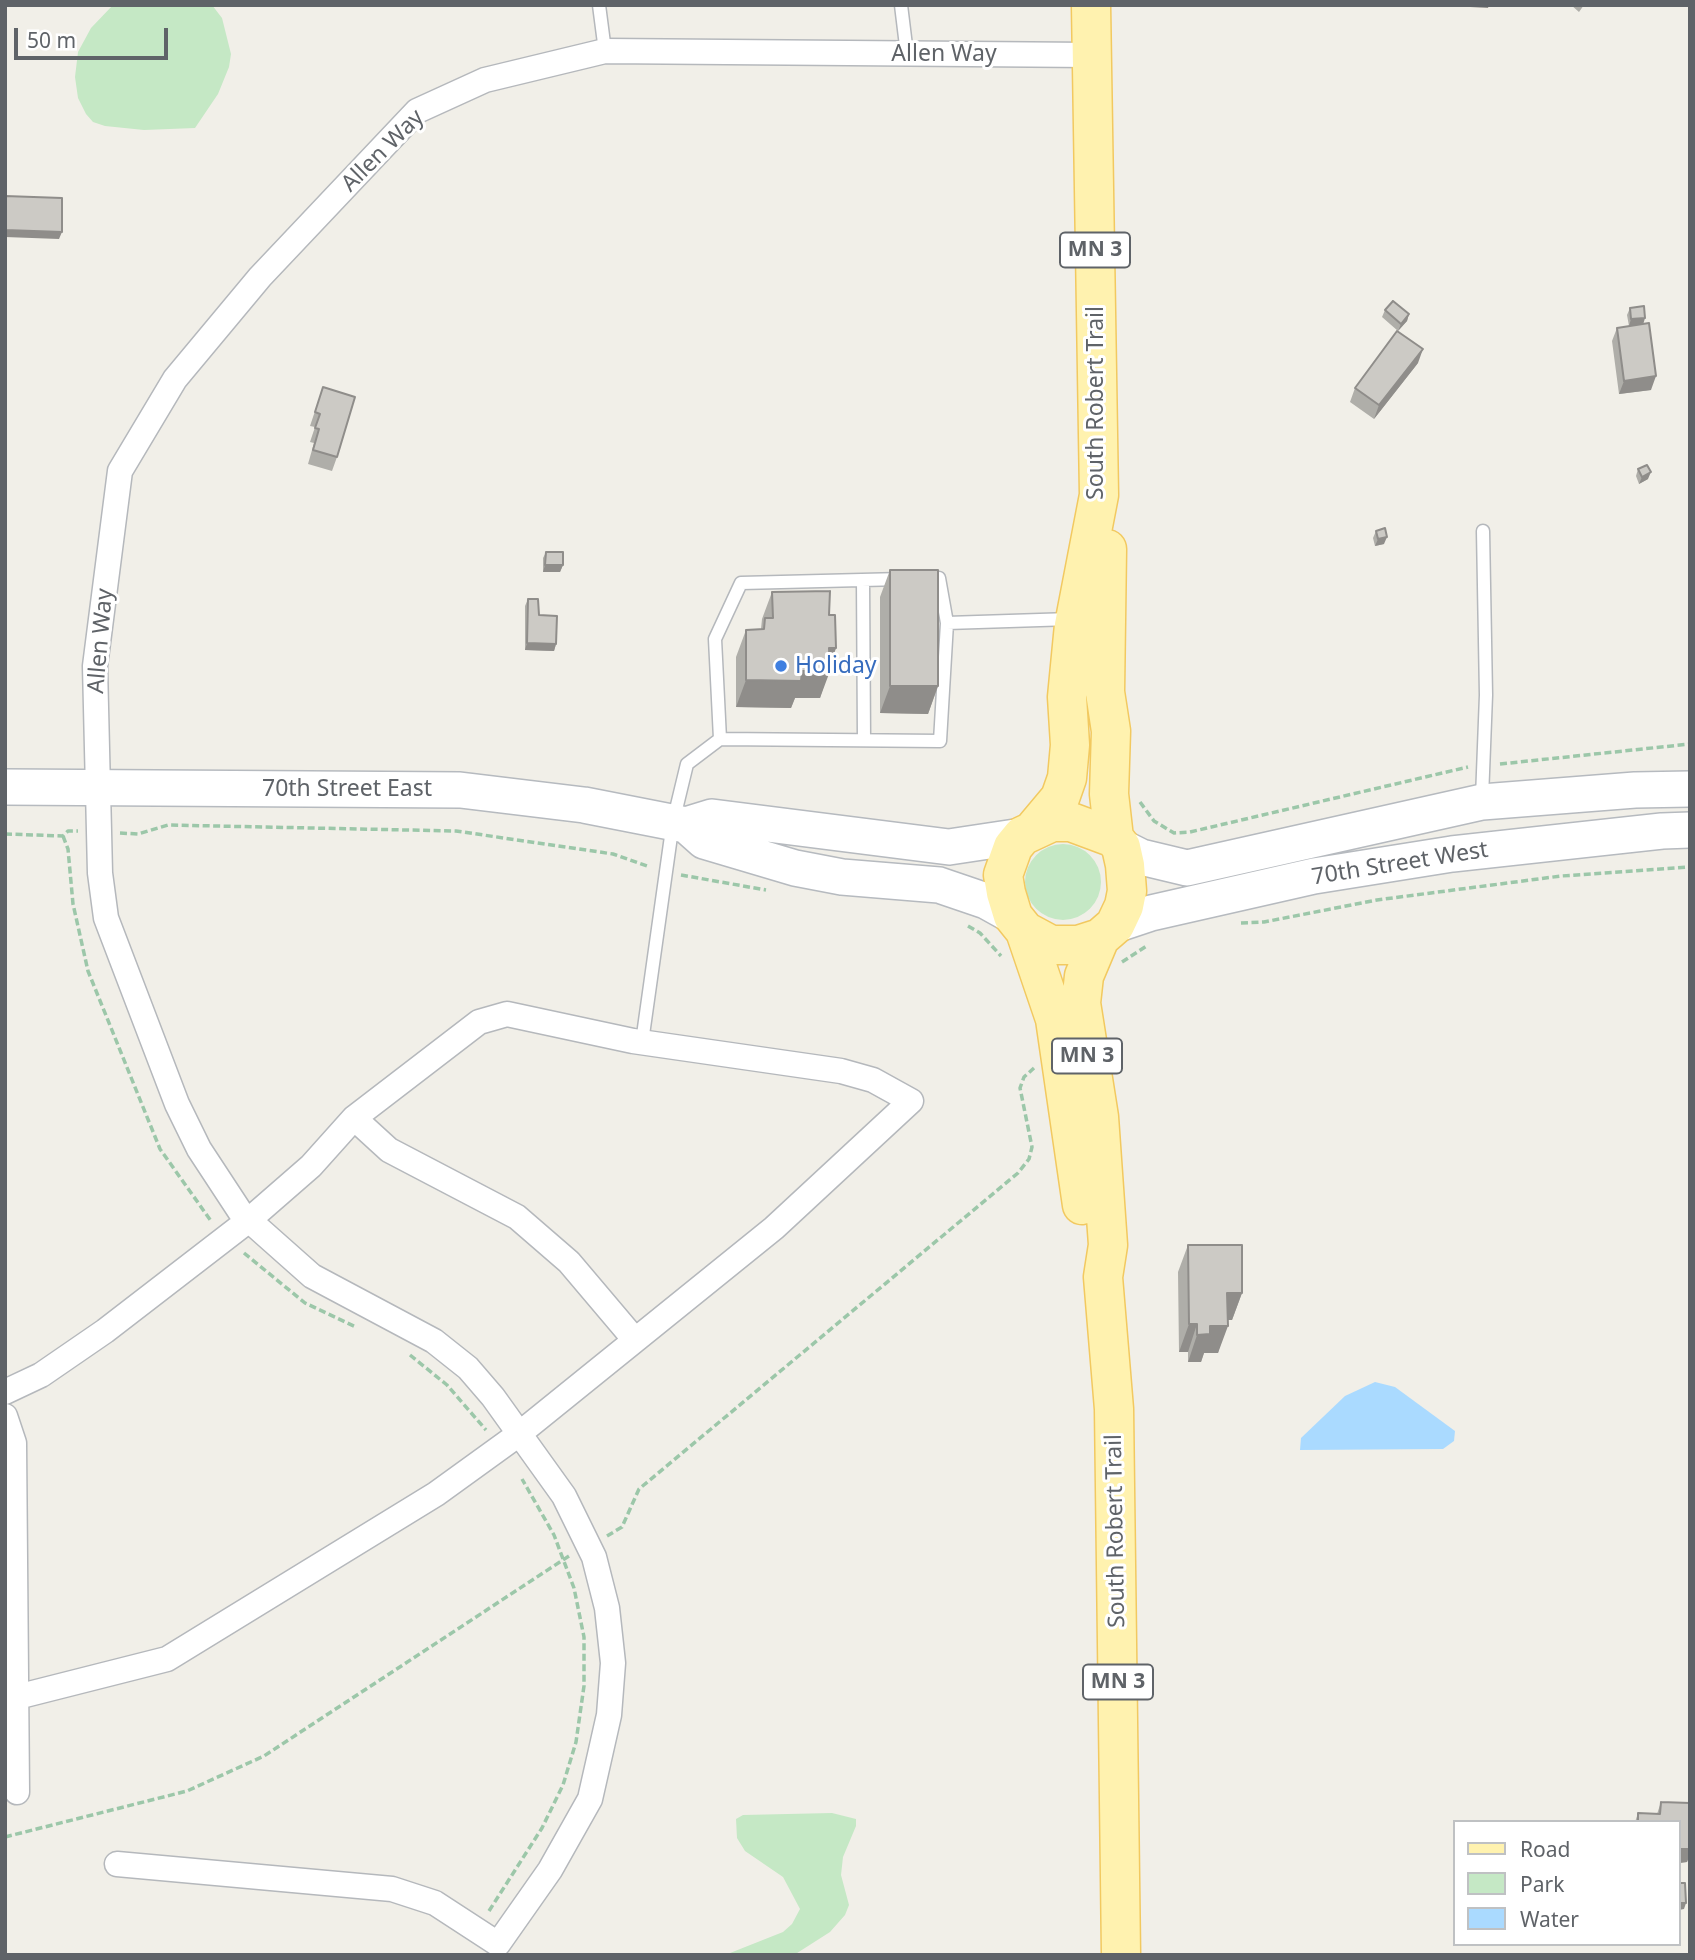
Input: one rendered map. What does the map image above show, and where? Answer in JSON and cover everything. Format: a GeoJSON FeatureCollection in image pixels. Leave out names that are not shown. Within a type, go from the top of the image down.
{"type":"FeatureCollection","features":[{"type":"Feature","properties":{"kind":"main road","name":"South Robert Trail"},"geometry":{"type":"LineString","coordinates":[[1028,832],[1060,798],[1068,778],[1070,745],[1067,697],[1090,620],[1100,495],[1091,5]]}},
{"type":"Feature","properties":{"kind":"main road"},"geometry":{"type":"LineString","coordinates":[[1090,620],[1105,692],[1111,741],[1109,794],[1127,891],[1110,944],[1051,945],[1015,937],[1003,874],[1008,856],[1028,832],[1052,822],[1071,822],[1117,842]]}},
{"type":"Feature","properties":{"kind":"main road","name":"70th Street East"},"geometry":{"type":"LineString","coordinates":[[5,787],[460,790],[584,805],[680,823],[712,817],[950,847],[1028,832]]}},
{"type":"Feature","properties":{"kind":"main road","name":"70th Street West"},"geometry":{"type":"LineString","coordinates":[[1117,842],[1141,857],[1186,868],[1482,802],[1634,790],[1690,789]]}},
{"type":"Feature","properties":{"kind":"main road","name":"70th Street East"},"geometry":{"type":"LineString","coordinates":[[680,823],[704,841],[795,868],[842,877],[939,885],[986,901],[1015,937]]}},
{"type":"Feature","properties":{"kind":"main road","name":"70th Street West"},"geometry":{"type":"LineString","coordinates":[[1110,944],[1151,914],[1314,876],[1452,854],[1690,830]]}},
{"type":"Feature","properties":{"kind":"main road","name":"South Robert Trail"},"geometry":{"type":"LineString","coordinates":[[1015,937],[1055,1019],[1088,1247],[1103,1277]]}},
{"type":"Feature","properties":{"kind":"main road","name":"South Robert Trail"},"geometry":{"type":"LineString","coordinates":[[1110,944],[1089,957],[1081,1003],[1105,1175],[1108,1245],[1103,1277],[1114,1409],[1122,1955]]}},
{"type":"Feature","properties":{"kind":"street","name":"Allen Way"},"geometry":{"type":"LineString","coordinates":[[477,1930],[498,1944],[550,1870],[590,1799],[609,1715],[613,1663],[607,1608],[594,1557],[564,1496],[509,1441],[468,1368],[434,1341],[312,1276],[242,1213],[199,1149],[177,1104],[106,918],[98,832],[95,666],[120,471],[175,379],[260,277],[417,111],[485,80],[604,51],[1091,55]]}},
{"type":"Feature","properties":{"kind":"street"},"geometry":{"type":"LineString","coordinates":[[5,1392],[41,1375],[105,1331],[250,1220],[311,1166],[354,1118],[478,1022],[507,1014],[642,1042],[841,1071],[873,1080],[911,1101],[774,1228],[509,1441],[436,1494],[167,1659],[17,1697]]}},
{"type":"Feature","properties":{"kind":"street"},"geometry":{"type":"LineString","coordinates":[[354,1118],[389,1150],[457,1182],[517,1217],[569,1262],[635,1340]]}},
{"type":"Feature","properties":{"kind":"street"},"geometry":{"type":"LineString","coordinates":[[5,1416],[14,1443],[17,1792]]}},
{"type":"Feature","properties":{"kind":"street"},"geometry":{"type":"LineString","coordinates":[[117,1864],[392,1889],[435,1903],[477,1930]]}},
{"type":"Feature","properties":{"kind":"lane"},"geometry":{"type":"LineString","coordinates":[[599,5],[604,51]]}},
{"type":"Feature","properties":{"kind":"lane"},"geometry":{"type":"LineString","coordinates":[[901,5],[907,54]]}},
{"type":"Feature","properties":{"kind":"lane"},"geometry":{"type":"LineString","coordinates":[[1482,802],[1486,695],[1483,531]]}},
{"type":"Feature","properties":{"kind":"lane"},"geometry":{"type":"LineString","coordinates":[[642,1042],[666,873],[680,823],[687,764],[720,739],[940,741],[947,623],[939,578],[741,583],[715,639],[720,739]]}},
{"type":"Feature","properties":{"kind":"lane"},"geometry":{"type":"LineString","coordinates":[[863,580],[864,740]]}},
{"type":"Feature","properties":{"kind":"lane"},"geometry":{"type":"LineString","coordinates":[[947,623],[1090,620]]}},
{"type":"Feature","properties":{"kind":"lane"},"geometry":{"type":"LineString","coordinates":[[864,653],[880,653]]}},
{"type":"Feature","properties":{"kind":"lane"},"geometry":{"type":"LineString","coordinates":[[928,653],[945,653]]}},
{"type":"Feature","properties":{"kind":"path"},"geometry":{"type":"LineString","coordinates":[[1138,794],[1141,804],[1154,821],[1174,833],[1275,812]]}},
{"type":"Feature","properties":{"kind":"path"},"geometry":{"type":"LineString","coordinates":[[5,834],[63,836],[68,831],[138,834],[168,825],[456,831],[613,854],[666,873],[776,892]]}},
{"type":"Feature","properties":{"kind":"path"},"geometry":{"type":"LineString","coordinates":[[63,836],[68,849],[73,904],[89,971],[155,1136],[211,1222],[256,1265],[305,1303],[357,1328]]}},
{"type":"Feature","properties":{"kind":"path"},"geometry":{"type":"LineString","coordinates":[[1241,923],[1264,922],[1377,900],[1561,876],[1690,867]]}},
{"type":"Feature","properties":{"kind":"path"},"geometry":{"type":"LineString","coordinates":[[963,923],[980,933],[1015,937]]}},
{"type":"Feature","properties":{"kind":"path"},"geometry":{"type":"LineString","coordinates":[[1110,944],[1135,952],[1152,943]]}},
{"type":"Feature","properties":{"kind":"path"},"geometry":{"type":"LineString","coordinates":[[400,1350],[447,1385],[509,1441],[517,1471],[554,1535],[574,1588],[584,1637],[584,1686],[576,1742],[563,1785],[542,1828],[477,1930]]}},
{"type":"Feature","properties":{"kind":"green space"},"geometry":{"type":"Polygon","coordinates":[[[113,5],[212,5],[222,18],[231,54],[229,67],[218,94],[195,128],[144,130],[105,126],[93,122],[86,114],[78,98],[75,77],[78,52],[91,28],[113,5]]]}},
{"type":"Feature","properties":{"kind":"green space"},"geometry":{"type":"Polygon","coordinates":[[[1063,844],[1077,847],[1090,855],[1098,868],[1101,882],[1098,896],[1090,909],[1077,917],[1063,920],[1049,917],[1036,909],[1028,896],[1025,882],[1028,868],[1036,855],[1049,847],[1063,844]]]}},
{"type":"Feature","properties":{"kind":"green space"},"geometry":{"type":"Polygon","coordinates":[[[832,1813],[856,1819],[856,1826],[843,1857],[841,1875],[849,1905],[845,1915],[830,1932],[794,1955],[725,1955],[783,1932],[792,1924],[800,1909],[783,1877],[745,1851],[737,1838],[736,1819],[743,1815],[832,1813]]]}},
{"type":"Feature","properties":{"kind":"water"},"geometry":{"type":"Polygon","coordinates":[[[1375,1382],[1395,1387],[1455,1431],[1454,1441],[1443,1449],[1300,1450],[1301,1438],[1345,1396],[1375,1382]]]}},
{"type":"Feature","properties":{"kind":"building"},"geometry":{"type":"Polygon","coordinates":[[[5,196],[62,198],[62,232],[5,230],[5,196]]]}},
{"type":"Feature","properties":{"kind":"building"},"geometry":{"type":"Polygon","coordinates":[[[1393,301],[1409,314],[1401,324],[1385,310],[1393,301]]]}},
{"type":"Feature","properties":{"kind":"building"},"geometry":{"type":"Polygon","coordinates":[[[1644,306],[1645,318],[1631,319],[1630,308],[1644,306]]]}},
{"type":"Feature","properties":{"kind":"building"},"geometry":{"type":"Polygon","coordinates":[[[1649,323],[1656,376],[1624,381],[1617,328],[1649,323]]]}},
{"type":"Feature","properties":{"kind":"building"},"geometry":{"type":"Polygon","coordinates":[[[1397,331],[1423,349],[1379,405],[1355,388],[1397,331]]]}},
{"type":"Feature","properties":{"kind":"building"},"geometry":{"type":"Polygon","coordinates":[[[323,387],[355,397],[337,457],[313,450],[319,429],[315,428],[320,414],[315,412],[323,387]]]}},
{"type":"Feature","properties":{"kind":"building"},"geometry":{"type":"Polygon","coordinates":[[[1647,465],[1651,472],[1642,477],[1638,469],[1647,465]]]}},
{"type":"Feature","properties":{"kind":"building"},"geometry":{"type":"Polygon","coordinates":[[[1385,528],[1387,537],[1378,539],[1376,531],[1385,528]]]}},
{"type":"Feature","properties":{"kind":"building"},"geometry":{"type":"Polygon","coordinates":[[[546,552],[563,552],[563,565],[545,565],[546,552]]]}},
{"type":"Feature","properties":{"kind":"building","name":"Holiday"},"geometry":{"type":"Polygon","coordinates":[[[890,570],[938,570],[938,686],[890,686],[890,570]]]}},
{"type":"Feature","properties":{"kind":"building","name":"Holiday"},"geometry":{"type":"Polygon","coordinates":[[[830,591],[829,615],[835,615],[836,648],[829,648],[830,671],[802,671],[801,681],[746,680],[746,630],[764,629],[765,618],[773,618],[772,592],[830,591]]]}},
{"type":"Feature","properties":{"kind":"building"},"geometry":{"type":"Polygon","coordinates":[[[528,599],[538,599],[539,615],[557,616],[556,644],[527,643],[528,599]]]}},
{"type":"Feature","properties":{"kind":"building"},"geometry":{"type":"Polygon","coordinates":[[[1188,1245],[1242,1245],[1242,1293],[1227,1293],[1228,1326],[1210,1326],[1210,1334],[1197,1335],[1197,1324],[1189,1324],[1188,1245]]]}},
{"type":"Feature","properties":{"kind":"building"},"geometry":{"type":"Polygon","coordinates":[[[1661,1802],[1690,1803],[1690,1849],[1681,1849],[1681,1820],[1638,1820],[1638,1813],[1660,1814],[1661,1802]]]}},
{"type":"Feature","properties":{"kind":"building"},"geometry":{"type":"Polygon","coordinates":[[[1681,1883],[1685,1883],[1686,1903],[1681,1903],[1681,1883]]]}},
{"type":"Feature","properties":{"kind":"place","name":"Holiday"},"geometry":{"type":"Point","coordinates":[781,666]}}]}
